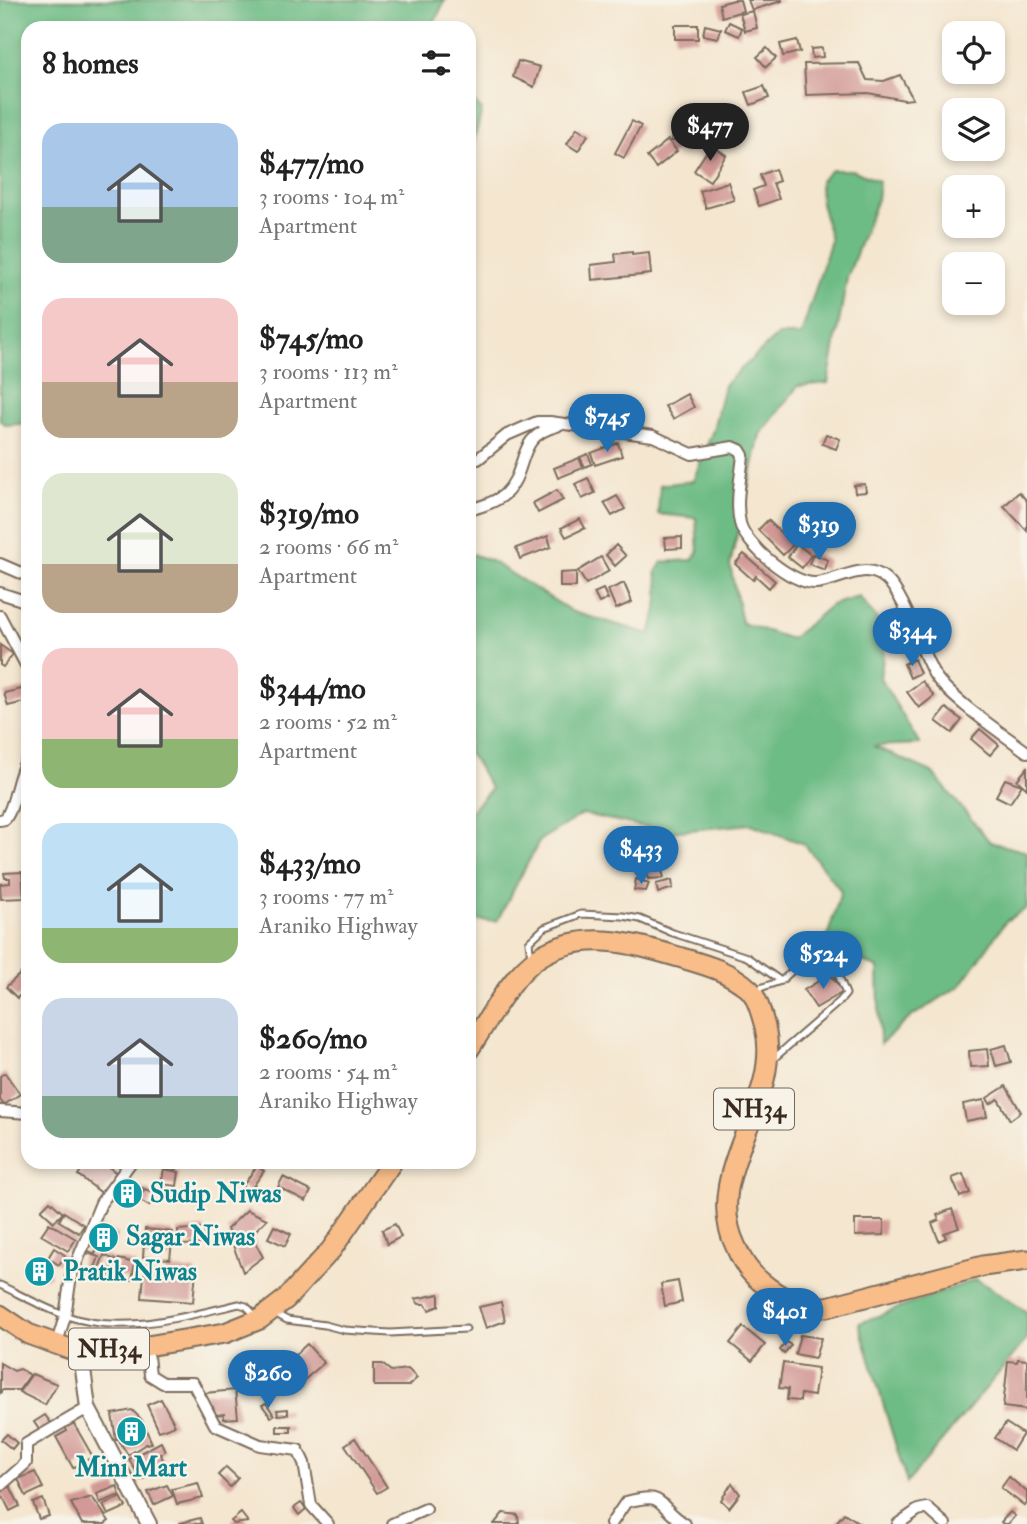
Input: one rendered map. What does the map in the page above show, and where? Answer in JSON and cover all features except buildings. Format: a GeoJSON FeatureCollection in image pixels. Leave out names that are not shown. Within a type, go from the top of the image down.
{"type":"FeatureCollection","features":[{"type":"Feature","properties":{"kind":"highway"},"geometry":{"type":"LineString","coordinates":[[476,1039],[514,982],[532,962],[568,944],[614,940],[632,943],[724,971],[751,991]]}},
{"type":"Feature","properties":{"kind":"highway","name":"NH34"},"geometry":{"type":"LineString","coordinates":[[751,991],[765,1028],[768,1064],[765,1079],[734,1161],[726,1213],[731,1238],[755,1277],[776,1294],[813,1308],[827,1307],[983,1266],[1027,1260]]}},
{"type":"Feature","properties":{"kind":"highway","name":"NH34"},"geometry":{"type":"LineString","coordinates":[[0,1315],[28,1334],[80,1353],[148,1346],[225,1332],[265,1315],[286,1299],[331,1250],[387,1169]]}},
{"type":"Feature","properties":{"kind":"street"},"geometry":{"type":"LineString","coordinates":[[476,458],[507,435],[537,422],[653,436],[692,454],[733,447],[740,450],[743,455],[739,520],[746,537],[792,577],[812,583],[830,581],[863,570],[887,580],[898,596],[935,675],[945,688],[1027,752]]}},
{"type":"Feature","properties":{"kind":"street"},"geometry":{"type":"LineString","coordinates":[[476,507],[503,495],[514,481],[532,438],[543,430],[565,425]]}},
{"type":"Feature","properties":{"kind":"street"},"geometry":{"type":"LineString","coordinates":[[0,564],[21,573]]}},
{"type":"Feature","properties":{"kind":"street"},"geometry":{"type":"LineString","coordinates":[[0,593],[21,600]]}},
{"type":"Feature","properties":{"kind":"street"},"geometry":{"type":"LineString","coordinates":[[0,616],[21,656]]}},
{"type":"Feature","properties":{"kind":"street"},"geometry":{"type":"LineString","coordinates":[[0,820],[5,819],[9,813],[21,773]]}},
{"type":"Feature","properties":{"kind":"street"},"geometry":{"type":"LineString","coordinates":[[0,1111],[21,1112]]}},
{"type":"Feature","properties":{"kind":"street"},"geometry":{"type":"LineString","coordinates":[[57,1343],[65,1316],[71,1276],[101,1203],[126,1169]]}},
{"type":"Feature","properties":{"kind":"street"},"geometry":{"type":"LineString","coordinates":[[148,1346],[150,1375],[163,1383],[193,1383],[215,1424],[260,1445],[298,1450],[304,1463],[311,1505],[328,1524]]}},
{"type":"Feature","properties":{"kind":"street"},"geometry":{"type":"LineString","coordinates":[[80,1353],[88,1408],[149,1524]]}},
{"type":"Feature","properties":{"kind":"street"},"geometry":{"type":"LineString","coordinates":[[0,1486],[26,1463],[26,1444],[88,1408]]}},
{"type":"Feature","properties":{"kind":"street"},"geometry":{"type":"LineString","coordinates":[[611,1524],[626,1502],[648,1496],[659,1499],[673,1516],[685,1524]]}},
{"type":"Feature","properties":{"kind":"street"},"geometry":{"type":"LineString","coordinates":[[898,1524],[918,1510],[927,1508],[945,1524]]}},
{"type":"Feature","properties":{"kind":"street"},"geometry":{"type":"LineString","coordinates":[[392,1524],[426,1509]]}},
{"type":"Feature","properties":{"kind":"lane"},"geometry":{"type":"LineString","coordinates":[[532,962],[529,942],[544,928],[581,914],[623,916],[640,919],[673,933],[747,957],[782,981]]}},
{"type":"Feature","properties":{"kind":"lane"},"geometry":{"type":"LineString","coordinates":[[751,991],[782,981],[814,951],[832,959],[846,994],[768,1064]]}},
{"type":"Feature","properties":{"kind":"lane"},"geometry":{"type":"LineString","coordinates":[[0,1285],[65,1316],[122,1325],[164,1321],[239,1304],[265,1315],[344,1330],[390,1333],[466,1329]]}},
{"type":"Feature","properties":{"kind":"green space"},"geometry":{"type":"Polygon","coordinates":[[[0,0],[445,0],[435,21],[21,21],[21,424],[7,425],[0,421],[0,0]]]}},
{"type":"Feature","properties":{"kind":"green space"},"geometry":{"type":"Polygon","coordinates":[[[476,104],[482,110],[476,133],[476,104]]]}},
{"type":"Feature","properties":{"kind":"green space"},"geometry":{"type":"Polygon","coordinates":[[[831,170],[852,170],[879,181],[877,199],[847,278],[828,383],[798,386],[760,435],[730,565],[742,623],[791,639],[831,605],[859,597],[887,632],[880,678],[920,744],[873,746],[932,772],[990,842],[1027,852],[1027,908],[1006,921],[961,985],[911,1017],[880,1044],[878,968],[846,953],[823,951],[841,891],[804,844],[751,824],[669,832],[583,814],[540,840],[497,921],[476,920],[476,805],[491,789],[476,763],[476,556],[491,561],[573,612],[650,634],[658,596],[656,572],[662,562],[692,560],[698,552],[696,518],[658,514],[660,485],[693,481],[713,430],[724,385],[778,335],[801,335],[831,240],[821,203],[820,181],[831,170]]]}},
{"type":"Feature","properties":{"kind":"green space"},"geometry":{"type":"Polygon","coordinates":[[[976,1279],[1027,1312],[1027,1339],[907,1483],[859,1323],[976,1279]]]}},
{"type":"Feature","properties":{"kind":"place","name":"Sudip Niwas"},"geometry":{"type":"Point","coordinates":[127,1194]}},
{"type":"Feature","properties":{"kind":"place","name":"Sagar Niwas"},"geometry":{"type":"Point","coordinates":[103,1237]}},
{"type":"Feature","properties":{"kind":"place","name":"Pratik Niwas"},"geometry":{"type":"Point","coordinates":[40,1272]}},
{"type":"Feature","properties":{"kind":"place","name":"Mini Mart"},"geometry":{"type":"Point","coordinates":[131,1432]}}]}
